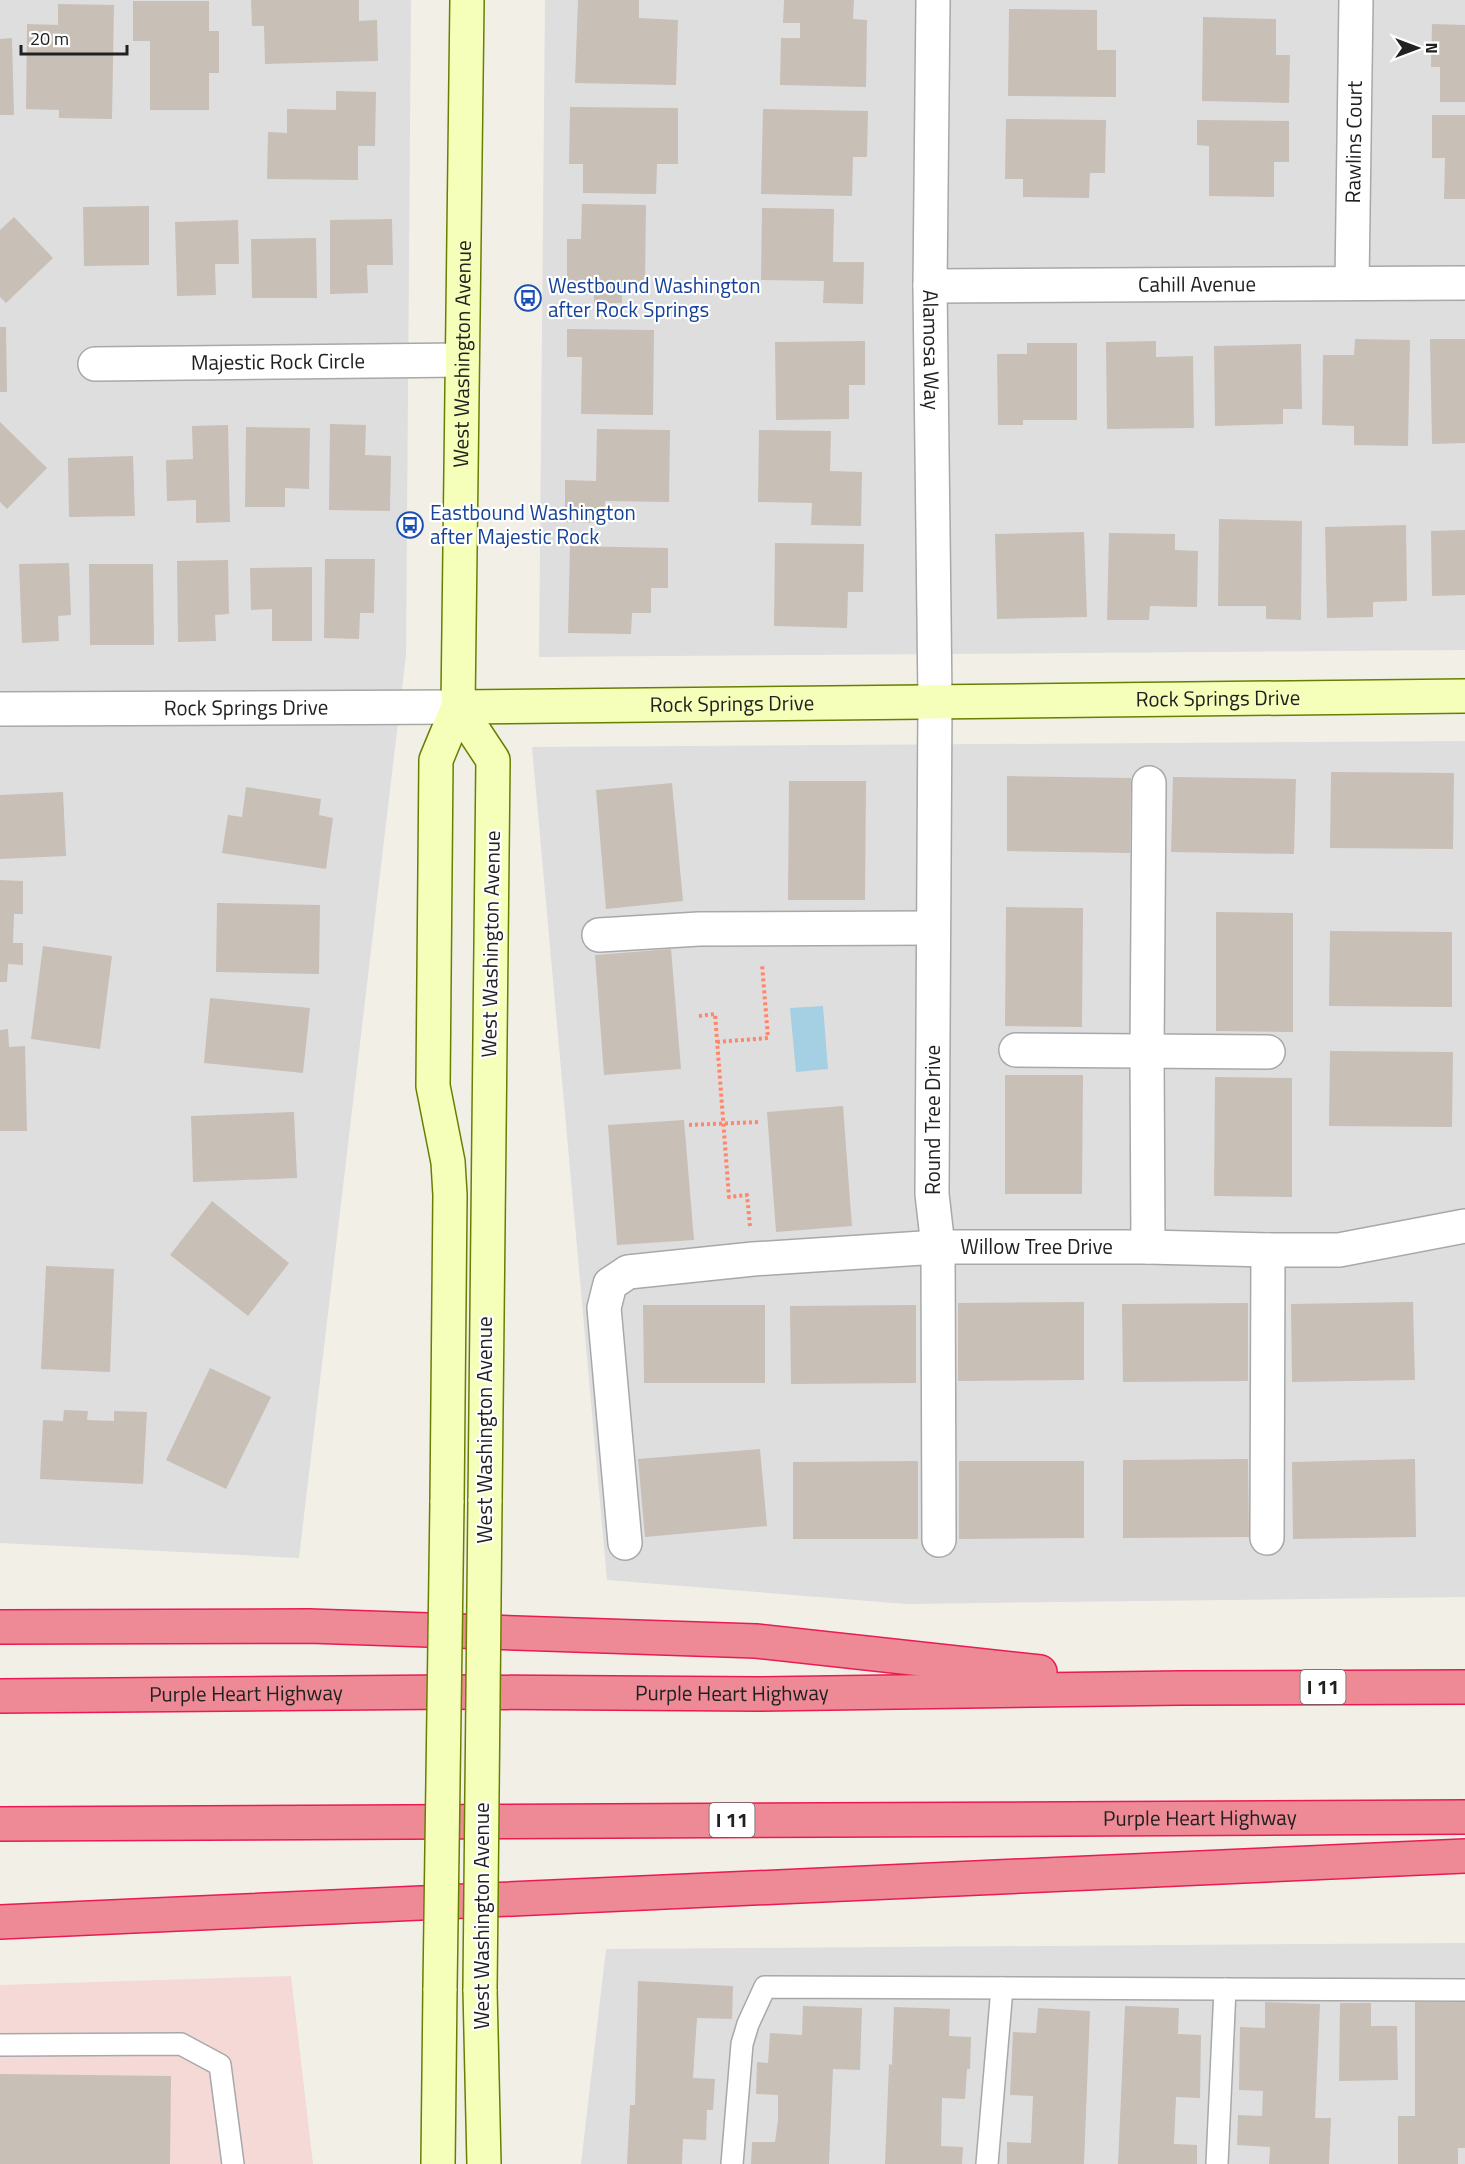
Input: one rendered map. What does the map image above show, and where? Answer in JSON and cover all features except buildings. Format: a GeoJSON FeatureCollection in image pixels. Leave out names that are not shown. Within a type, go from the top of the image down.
{"type":"FeatureCollection","features":[{"type":"Feature","properties":{"kind":"highway"},"geometry":{"type":"LineString","coordinates":[[0,1627],[309,1626],[756,1641],[1181,1688]]}},
{"type":"Feature","properties":{"kind":"highway","name":"Purple Heart Highway"},"geometry":{"type":"LineString","coordinates":[[0,1696],[452,1692],[756,1694],[1181,1688],[1465,1687]]}},
{"type":"Feature","properties":{"kind":"highway","name":"Purple Heart Highway"},"geometry":{"type":"LineString","coordinates":[[0,1824],[1465,1816]]}},
{"type":"Feature","properties":{"kind":"highway"},"geometry":{"type":"LineString","coordinates":[[0,1922],[1465,1856]]}},
{"type":"Feature","properties":{"kind":"main road","name":"West Washington Avenue"},"geometry":{"type":"LineString","coordinates":[[438,2164],[450,1195],[448,1162],[434,1086],[436,760],[458,707],[467,0]]}},
{"type":"Feature","properties":{"kind":"main road","name":"Rock Springs Drive"},"geometry":{"type":"LineString","coordinates":[[458,707],[1465,696]]}},
{"type":"Feature","properties":{"kind":"main road","name":"West Washington Avenue"},"geometry":{"type":"LineString","coordinates":[[458,707],[493,760],[480,1989],[484,2164]]}},
{"type":"Feature","properties":{"kind":"street","name":"Alamosa Way"},"geometry":{"type":"LineString","coordinates":[[933,0],[930,286],[935,700]]}},
{"type":"Feature","properties":{"kind":"street","name":"Rawlins Court"},"geometry":{"type":"LineString","coordinates":[[1353,284],[1356,0]]}},
{"type":"Feature","properties":{"kind":"street","name":"Cahill Avenue"},"geometry":{"type":"LineString","coordinates":[[930,286],[1465,283]]}},
{"type":"Feature","properties":{"kind":"street","name":"Majestic Rock Circle"},"geometry":{"type":"LineString","coordinates":[[95,364],[462,360]]}},
{"type":"Feature","properties":{"kind":"street","name":"Round Tree Drive"},"geometry":{"type":"LineString","coordinates":[[935,700],[932,1194],[938,1247],[939,1540]]}},
{"type":"Feature","properties":{"kind":"street","name":"Rock Springs Drive"},"geometry":{"type":"LineString","coordinates":[[0,709],[458,707]]}},
{"type":"Feature","properties":{"kind":"street"},"geometry":{"type":"LineString","coordinates":[[1148,1247],[1149,783]]}},
{"type":"Feature","properties":{"kind":"street"},"geometry":{"type":"LineString","coordinates":[[598,935],[699,929],[933,928]]}},
{"type":"Feature","properties":{"kind":"street"},"geometry":{"type":"LineString","coordinates":[[1016,1050],[1268,1053]]}},
{"type":"Feature","properties":{"kind":"street","name":"Willow Tree Drive"},"geometry":{"type":"LineString","coordinates":[[625,1543],[604,1308],[610,1284],[628,1272],[753,1259],[938,1247],[1340,1250],[1465,1226]]}},
{"type":"Feature","properties":{"kind":"street"},"geometry":{"type":"LineString","coordinates":[[1267,1539],[1268,1250]]}},
{"type":"Feature","properties":{"kind":"lane"},"geometry":{"type":"LineString","coordinates":[[732,2164],[742,2044],[748,2024],[765,1987],[1465,1990]]}},
{"type":"Feature","properties":{"kind":"lane"},"geometry":{"type":"LineString","coordinates":[[987,2164],[1002,1988]]}},
{"type":"Feature","properties":{"kind":"lane"},"geometry":{"type":"LineString","coordinates":[[1217,2164],[1225,1989]]}},
{"type":"Feature","properties":{"kind":"lane"},"geometry":{"type":"LineString","coordinates":[[0,2045],[181,2044],[220,2065],[232,2164]]}},
{"type":"Feature","properties":{"kind":"path"},"geometry":{"type":"LineString","coordinates":[[717,1042],[768,1038],[762,963]]}},
{"type":"Feature","properties":{"kind":"path"},"geometry":{"type":"LineString","coordinates":[[699,1016],[715,1014],[729,1197],[747,1196],[753,1259]]}},
{"type":"Feature","properties":{"kind":"path"},"geometry":{"type":"LineString","coordinates":[[689,1125],[759,1122]]}},
{"type":"Feature","properties":{"kind":"shaded area"},"geometry":{"type":"Polygon","coordinates":[[[0,0],[411,0],[406,655],[299,1558],[0,1543],[0,0]]]}},
{"type":"Feature","properties":{"kind":"shaded area"},"geometry":{"type":"Polygon","coordinates":[[[545,0],[1465,0],[1465,650],[539,657],[545,0]]]}},
{"type":"Feature","properties":{"kind":"shaded area"},"geometry":{"type":"Polygon","coordinates":[[[1465,741],[1465,1597],[906,1604],[607,1580],[532,747],[1465,741]]]}},
{"type":"Feature","properties":{"kind":"shaded area"},"geometry":{"type":"Polygon","coordinates":[[[1465,1943],[1465,2164],[581,2164],[606,1949],[1465,1943]]]}},
{"type":"Feature","properties":{"kind":"shaded area"},"geometry":{"type":"Polygon","coordinates":[[[291,1976],[313,2164],[0,2164],[0,1985],[291,1976]]]}},
{"type":"Feature","properties":{"kind":"water"},"geometry":{"type":"Polygon","coordinates":[[[823,1006],[828,1069],[796,1072],[790,1008],[823,1006]]]}},
{"type":"Feature","properties":{"kind":"place","name":"Westbound Washington after Rock Springs"},"geometry":{"type":"Point","coordinates":[528,298]}},
{"type":"Feature","properties":{"kind":"place","name":"Eastbound Washington after Majestic Rock"},"geometry":{"type":"Point","coordinates":[410,525]}}]}
